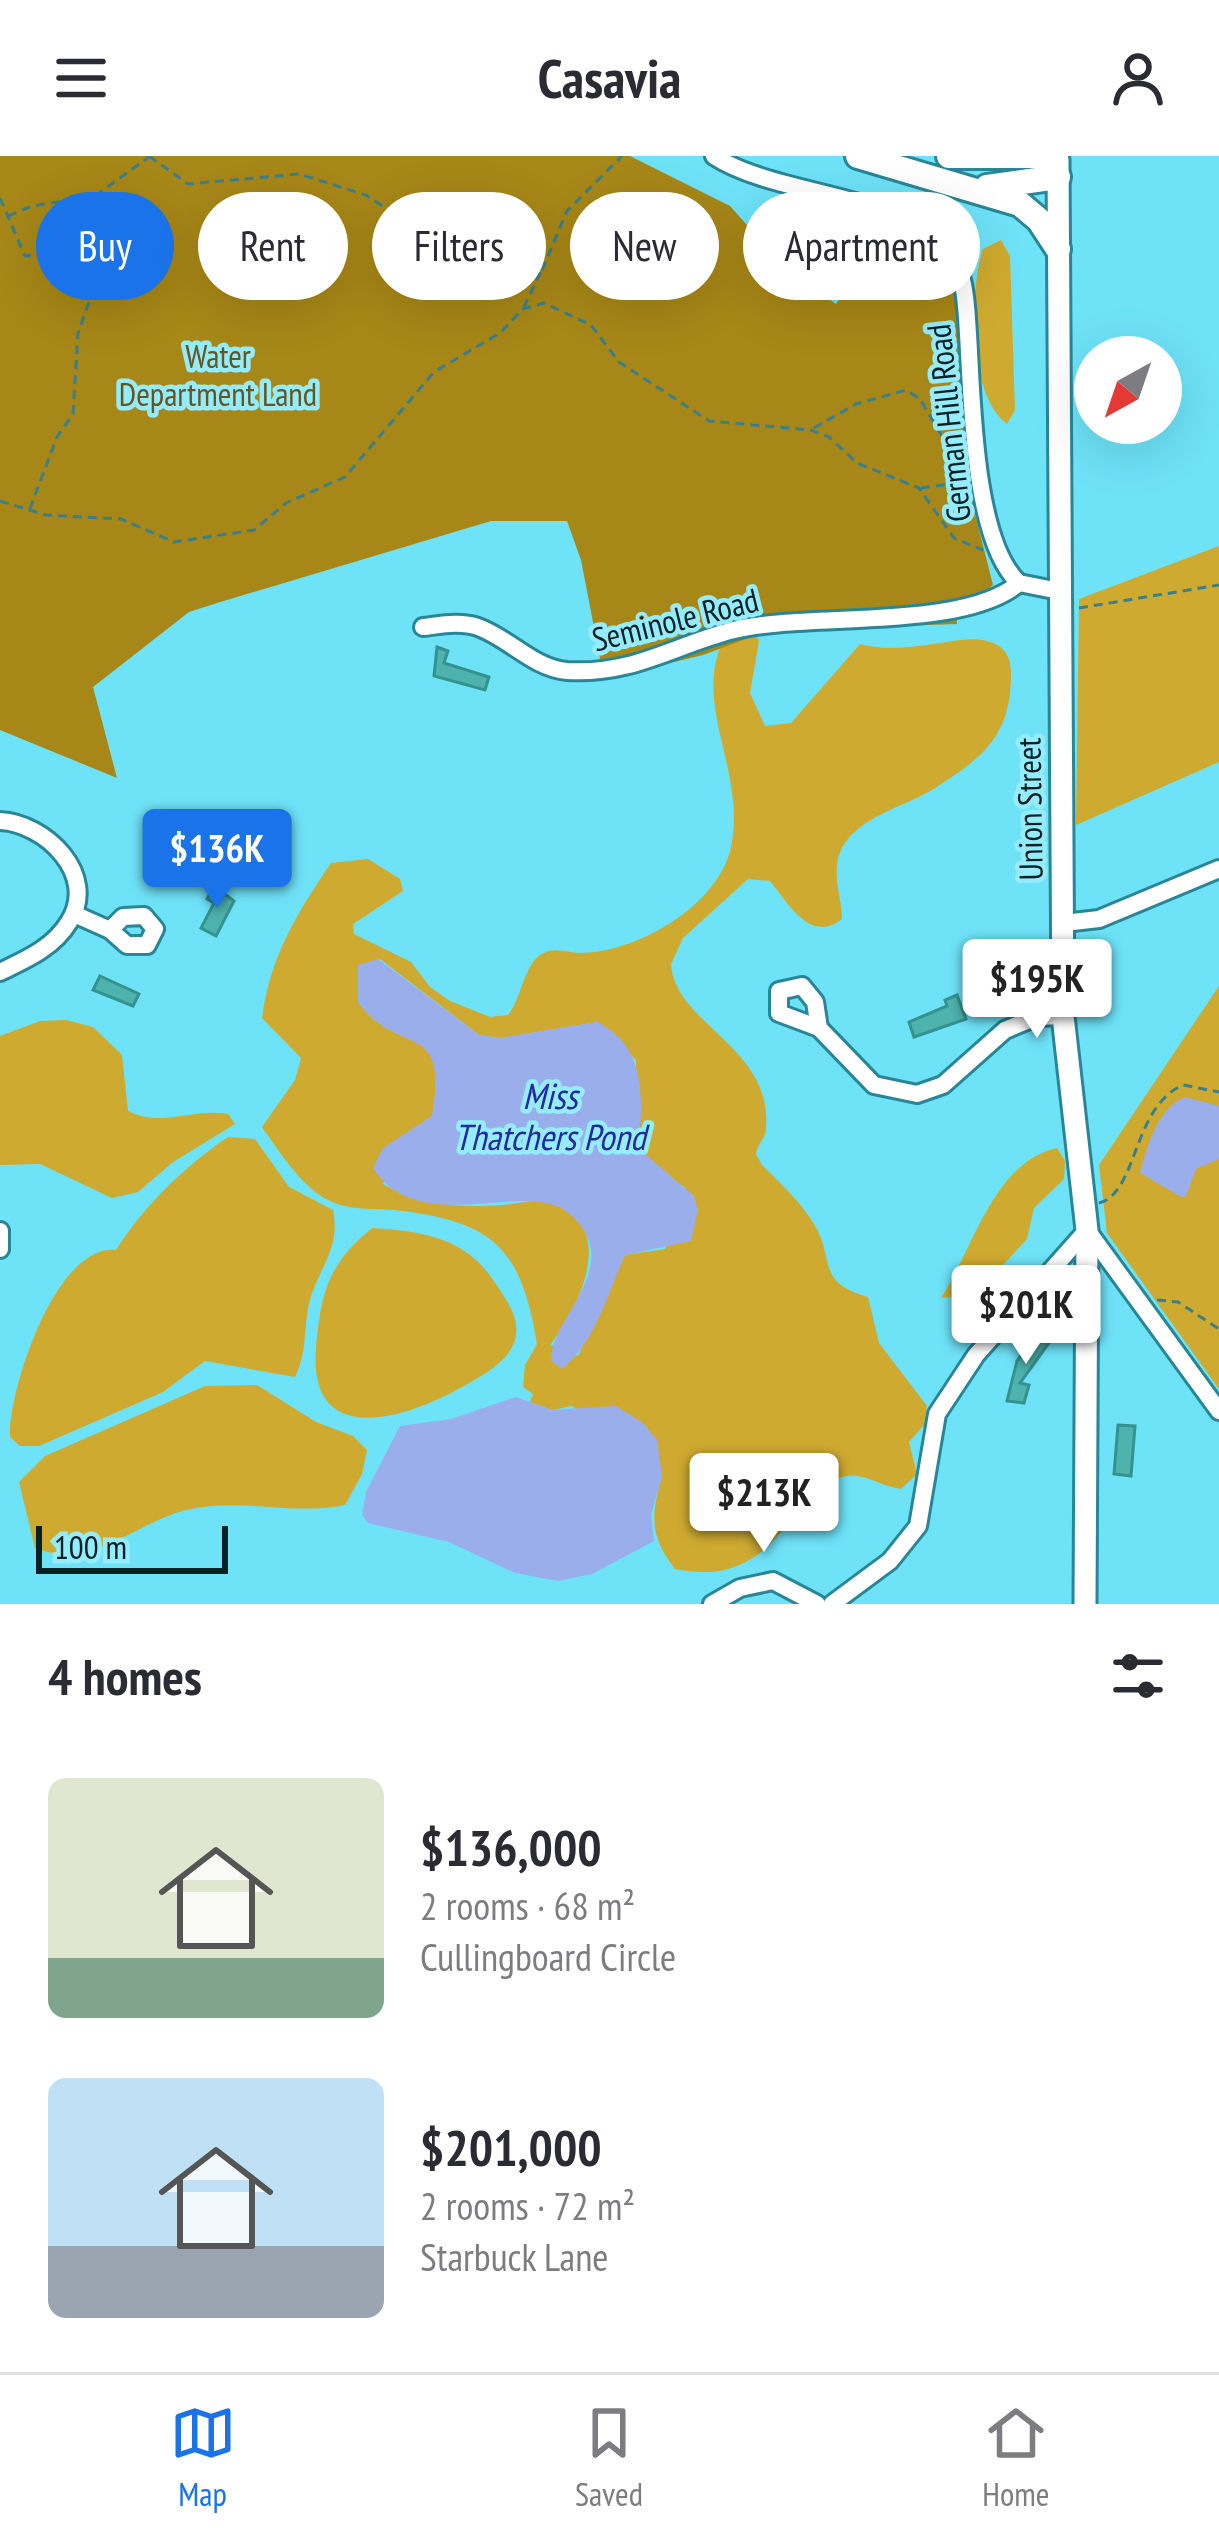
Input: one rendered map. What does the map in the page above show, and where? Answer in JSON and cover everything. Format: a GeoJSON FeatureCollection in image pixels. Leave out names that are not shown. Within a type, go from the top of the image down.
{"type":"FeatureCollection","features":[{"type":"Feature","properties":{"kind":"highway"},"geometry":{"type":"LineString","coordinates":[[858,156],[1027,208],[1058,249]]}},
{"type":"Feature","properties":{"kind":"highway"},"geometry":{"type":"LineString","coordinates":[[949,156],[1055,163]]}},
{"type":"Feature","properties":{"kind":"highway"},"geometry":{"type":"LineString","coordinates":[[973,188],[1055,163]]}},
{"type":"Feature","properties":{"kind":"main road","name":"Union Street"},"geometry":{"type":"LineString","coordinates":[[1055,163],[1063,1016],[1087,1230],[1085,1604]]}},
{"type":"Feature","properties":{"kind":"street","name":"German Hill Road"},"geometry":{"type":"LineString","coordinates":[[715,156],[912,222],[946,246],[966,292],[981,483],[997,552],[1019,583]]}},
{"type":"Feature","properties":{"kind":"street"},"geometry":{"type":"LineString","coordinates":[[1019,583],[1060,599]]}},
{"type":"Feature","properties":{"kind":"street","name":"Seminole Road"},"geometry":{"type":"LineString","coordinates":[[423,627],[476,626],[558,670],[604,670],[686,650],[732,630],[925,613],[1000,596],[1019,583]]}},
{"type":"Feature","properties":{"kind":"street"},"geometry":{"type":"LineString","coordinates":[[0,821],[38,831],[57,847],[76,886],[74,914],[44,949],[0,972]]}},
{"type":"Feature","properties":{"kind":"street"},"geometry":{"type":"LineString","coordinates":[[1064,922],[1099,919],[1219,869]]}},
{"type":"Feature","properties":{"kind":"street"},"geometry":{"type":"LineString","coordinates":[[74,914],[110,930]]}},
{"type":"Feature","properties":{"kind":"street"},"geometry":{"type":"LineString","coordinates":[[819,1028],[874,1085],[917,1094],[944,1085],[1005,1030],[1036,1017],[1063,1016]]}},
{"type":"Feature","properties":{"kind":"street"},"geometry":{"type":"LineString","coordinates":[[832,1604],[890,1561],[918,1526],[937,1414],[976,1355],[1087,1230],[1219,1411]]}},
{"type":"Feature","properties":{"kind":"street"},"geometry":{"type":"LineString","coordinates":[[0,1231],[0,1249]]}},
{"type":"Feature","properties":{"kind":"street"},"geometry":{"type":"LineString","coordinates":[[712,1604],[740,1588],[773,1580],[817,1604]]}},
{"type":"Feature","properties":{"kind":"path"},"geometry":{"type":"LineString","coordinates":[[6,217],[32,206],[95,196],[149,156],[188,184],[299,174],[372,199]]}},
{"type":"Feature","properties":{"kind":"path"},"geometry":{"type":"LineString","coordinates":[[546,262],[567,211],[622,156]]}},
{"type":"Feature","properties":{"kind":"path"},"geometry":{"type":"LineString","coordinates":[[0,198],[7,205],[6,217],[25,256],[54,252],[96,283],[78,333],[73,414],[57,437],[28,512]]}},
{"type":"Feature","properties":{"kind":"path"},"geometry":{"type":"LineString","coordinates":[[0,501],[28,512],[121,519],[174,542],[254,530],[286,503],[345,477],[434,372],[500,333],[528,300]]}},
{"type":"Feature","properties":{"kind":"path"},"geometry":{"type":"LineString","coordinates":[[523,309],[544,303],[565,308],[591,326],[619,362],[709,421],[811,430],[830,437],[857,464],[919,488],[981,483]]}},
{"type":"Feature","properties":{"kind":"path"},"geometry":{"type":"LineString","coordinates":[[811,430],[856,404],[906,390],[920,399],[946,443],[978,448]]}},
{"type":"Feature","properties":{"kind":"path"},"geometry":{"type":"LineString","coordinates":[[919,488],[961,545],[997,552]]}},
{"type":"Feature","properties":{"kind":"path"},"geometry":{"type":"LineString","coordinates":[[1060,599],[1125,602],[1219,585]]}},
{"type":"Feature","properties":{"kind":"path"},"geometry":{"type":"LineString","coordinates":[[1084,1205],[1113,1197],[1138,1136],[1170,1090],[1198,1084],[1219,1092]]}},
{"type":"Feature","properties":{"kind":"path"},"geometry":{"type":"LineString","coordinates":[[1144,1304],[1164,1298],[1178,1301],[1219,1329]]}},
{"type":"Feature","properties":{"kind":"shaded area"},"geometry":{"type":"Polygon","coordinates":[[[1001,240],[1010,256],[1015,410],[1007,424],[985,391],[975,342],[975,300],[980,300],[983,249],[1001,240]]]}},
{"type":"Feature","properties":{"kind":"shaded area"},"geometry":{"type":"Polygon","coordinates":[[[1219,546],[1219,762],[1076,825],[1079,599],[1219,546]]]}},
{"type":"Feature","properties":{"kind":"shaded area"},"geometry":{"type":"Polygon","coordinates":[[[755,633],[759,641],[750,693],[765,726],[791,723],[860,644],[896,648],[987,641],[1006,653],[1011,674],[1006,713],[981,754],[935,788],[867,822],[846,842],[837,871],[842,919],[820,927],[810,924],[770,881],[748,879],[683,938],[671,964],[689,1004],[755,1077],[764,1101],[766,1129],[756,1154],[762,1165],[814,1224],[833,1277],[868,1297],[879,1343],[927,1406],[924,1425],[909,1442],[917,1474],[901,1489],[853,1476],[827,1483],[761,1552],[739,1565],[711,1572],[675,1569],[660,1546],[654,1514],[662,1476],[572,1406],[552,1410],[530,1402],[533,1394],[523,1387],[525,1365],[537,1344],[530,1311],[511,1261],[496,1244],[478,1231],[428,1215],[338,1204],[310,1188],[292,1168],[262,1127],[295,1080],[301,1058],[262,1018],[271,975],[287,936],[331,863],[368,859],[400,879],[403,891],[353,924],[354,934],[411,962],[430,987],[450,1001],[490,1017],[508,1015],[532,964],[544,953],[602,951],[626,945],[693,906],[723,868],[734,820],[714,695],[720,648],[755,633]],[[380,959],[359,965],[358,1002],[389,1030],[427,1051],[434,1064],[432,1116],[408,1133],[383,1184],[441,1204],[544,1201],[571,1213],[584,1228],[587,1267],[572,1310],[550,1345],[578,1356],[625,1255],[665,1249],[686,1188],[663,1174],[638,1147],[636,1060],[597,1022],[501,1038],[479,1035],[380,959]]]}},
{"type":"Feature","properties":{"kind":"shaded area"},"geometry":{"type":"Polygon","coordinates":[[[1219,986],[1219,1389],[1107,1233],[1099,1165],[1219,986]]]}},
{"type":"Feature","properties":{"kind":"shaded area"},"geometry":{"type":"Polygon","coordinates":[[[66,1020],[93,1027],[122,1055],[128,1111],[153,1118],[228,1114],[235,1124],[173,1162],[138,1192],[112,1198],[40,1164],[0,1165],[0,1036],[40,1021],[66,1020]]]}},
{"type":"Feature","properties":{"kind":"shaded area"},"geometry":{"type":"Polygon","coordinates":[[[228,1137],[255,1139],[289,1187],[333,1210],[333,1243],[312,1293],[295,1377],[205,1361],[163,1392],[39,1446],[20,1446],[10,1437],[17,1387],[56,1294],[94,1254],[116,1250],[166,1188],[228,1137]]]}},
{"type":"Feature","properties":{"kind":"shaded area"},"geometry":{"type":"Polygon","coordinates":[[[1057,1148],[1065,1161],[1064,1179],[1034,1208],[1027,1239],[976,1294],[941,1298],[1001,1189],[1035,1156],[1057,1148]]]}},
{"type":"Feature","properties":{"kind":"shaded area"},"geometry":{"type":"Polygon","coordinates":[[[372,1228],[424,1234],[469,1254],[503,1295],[516,1329],[508,1353],[475,1379],[415,1408],[365,1418],[344,1414],[328,1402],[318,1381],[316,1348],[329,1280],[345,1254],[372,1228]]]}},
{"type":"Feature","properties":{"kind":"shaded area"},"geometry":{"type":"Polygon","coordinates":[[[257,1385],[316,1422],[353,1436],[367,1450],[362,1474],[345,1505],[207,1507],[167,1516],[94,1550],[55,1554],[35,1548],[19,1482],[45,1456],[205,1386],[257,1385]]]}},
{"type":"Feature","properties":{"kind":"green space","name":"Water Department Land"},"geometry":{"type":"Polygon","coordinates":[[[0,156],[630,156],[702,192],[570,192],[570,300],[719,300],[719,200],[743,221],[743,300],[830,300],[836,304],[839,300],[955,300],[974,510],[993,585],[974,602],[955,600],[957,624],[770,630],[703,655],[604,679],[581,560],[567,521],[491,521],[189,612],[93,687],[117,778],[0,730],[0,156]]]}},
{"type":"Feature","properties":{"kind":"water","name":"Miss Thatchers Pond"},"geometry":{"type":"Polygon","coordinates":[[[378,959],[479,1035],[501,1038],[597,1022],[613,1032],[633,1059],[641,1093],[638,1148],[694,1196],[698,1210],[691,1241],[625,1255],[592,1331],[562,1369],[551,1361],[554,1344],[589,1273],[591,1254],[587,1235],[572,1216],[553,1205],[529,1201],[445,1205],[418,1201],[394,1190],[373,1168],[383,1148],[432,1116],[436,1085],[427,1051],[389,1030],[358,1002],[358,965],[378,959]]]}},
{"type":"Feature","properties":{"kind":"water"},"geometry":{"type":"Polygon","coordinates":[[[1185,1097],[1219,1106],[1219,1159],[1196,1169],[1186,1196],[1181,1197],[1140,1173],[1160,1119],[1185,1097]]]}},
{"type":"Feature","properties":{"kind":"water"},"geometry":{"type":"Polygon","coordinates":[[[516,1397],[552,1410],[616,1406],[643,1423],[657,1440],[662,1476],[651,1515],[654,1541],[592,1574],[558,1581],[515,1573],[449,1542],[368,1523],[362,1515],[366,1492],[400,1426],[451,1419],[516,1397]]]}},
{"type":"Feature","properties":{"kind":"building"},"geometry":{"type":"Polygon","coordinates":[[[437,647],[448,651],[444,663],[489,677],[485,690],[434,676],[437,647]]]}},
{"type":"Feature","properties":{"kind":"building"},"geometry":{"type":"Polygon","coordinates":[[[214,886],[234,901],[216,936],[201,928],[214,903],[207,899],[214,886]]]}},
{"type":"Feature","properties":{"kind":"building"},"geometry":{"type":"Polygon","coordinates":[[[100,976],[139,994],[133,1006],[93,990],[100,976]]]}},
{"type":"Feature","properties":{"kind":"building"},"geometry":{"type":"Polygon","coordinates":[[[957,995],[966,1019],[914,1037],[909,1022],[947,1006],[945,1000],[957,995]]]}},
{"type":"Feature","properties":{"kind":"building"},"geometry":{"type":"Polygon","coordinates":[[[1038,1331],[1051,1340],[1020,1383],[1029,1385],[1024,1403],[1007,1401],[1017,1361],[1038,1331]]]}},
{"type":"Feature","properties":{"kind":"building"},"geometry":{"type":"Polygon","coordinates":[[[1118,1425],[1135,1426],[1131,1476],[1114,1474],[1118,1425]]]}}]}
